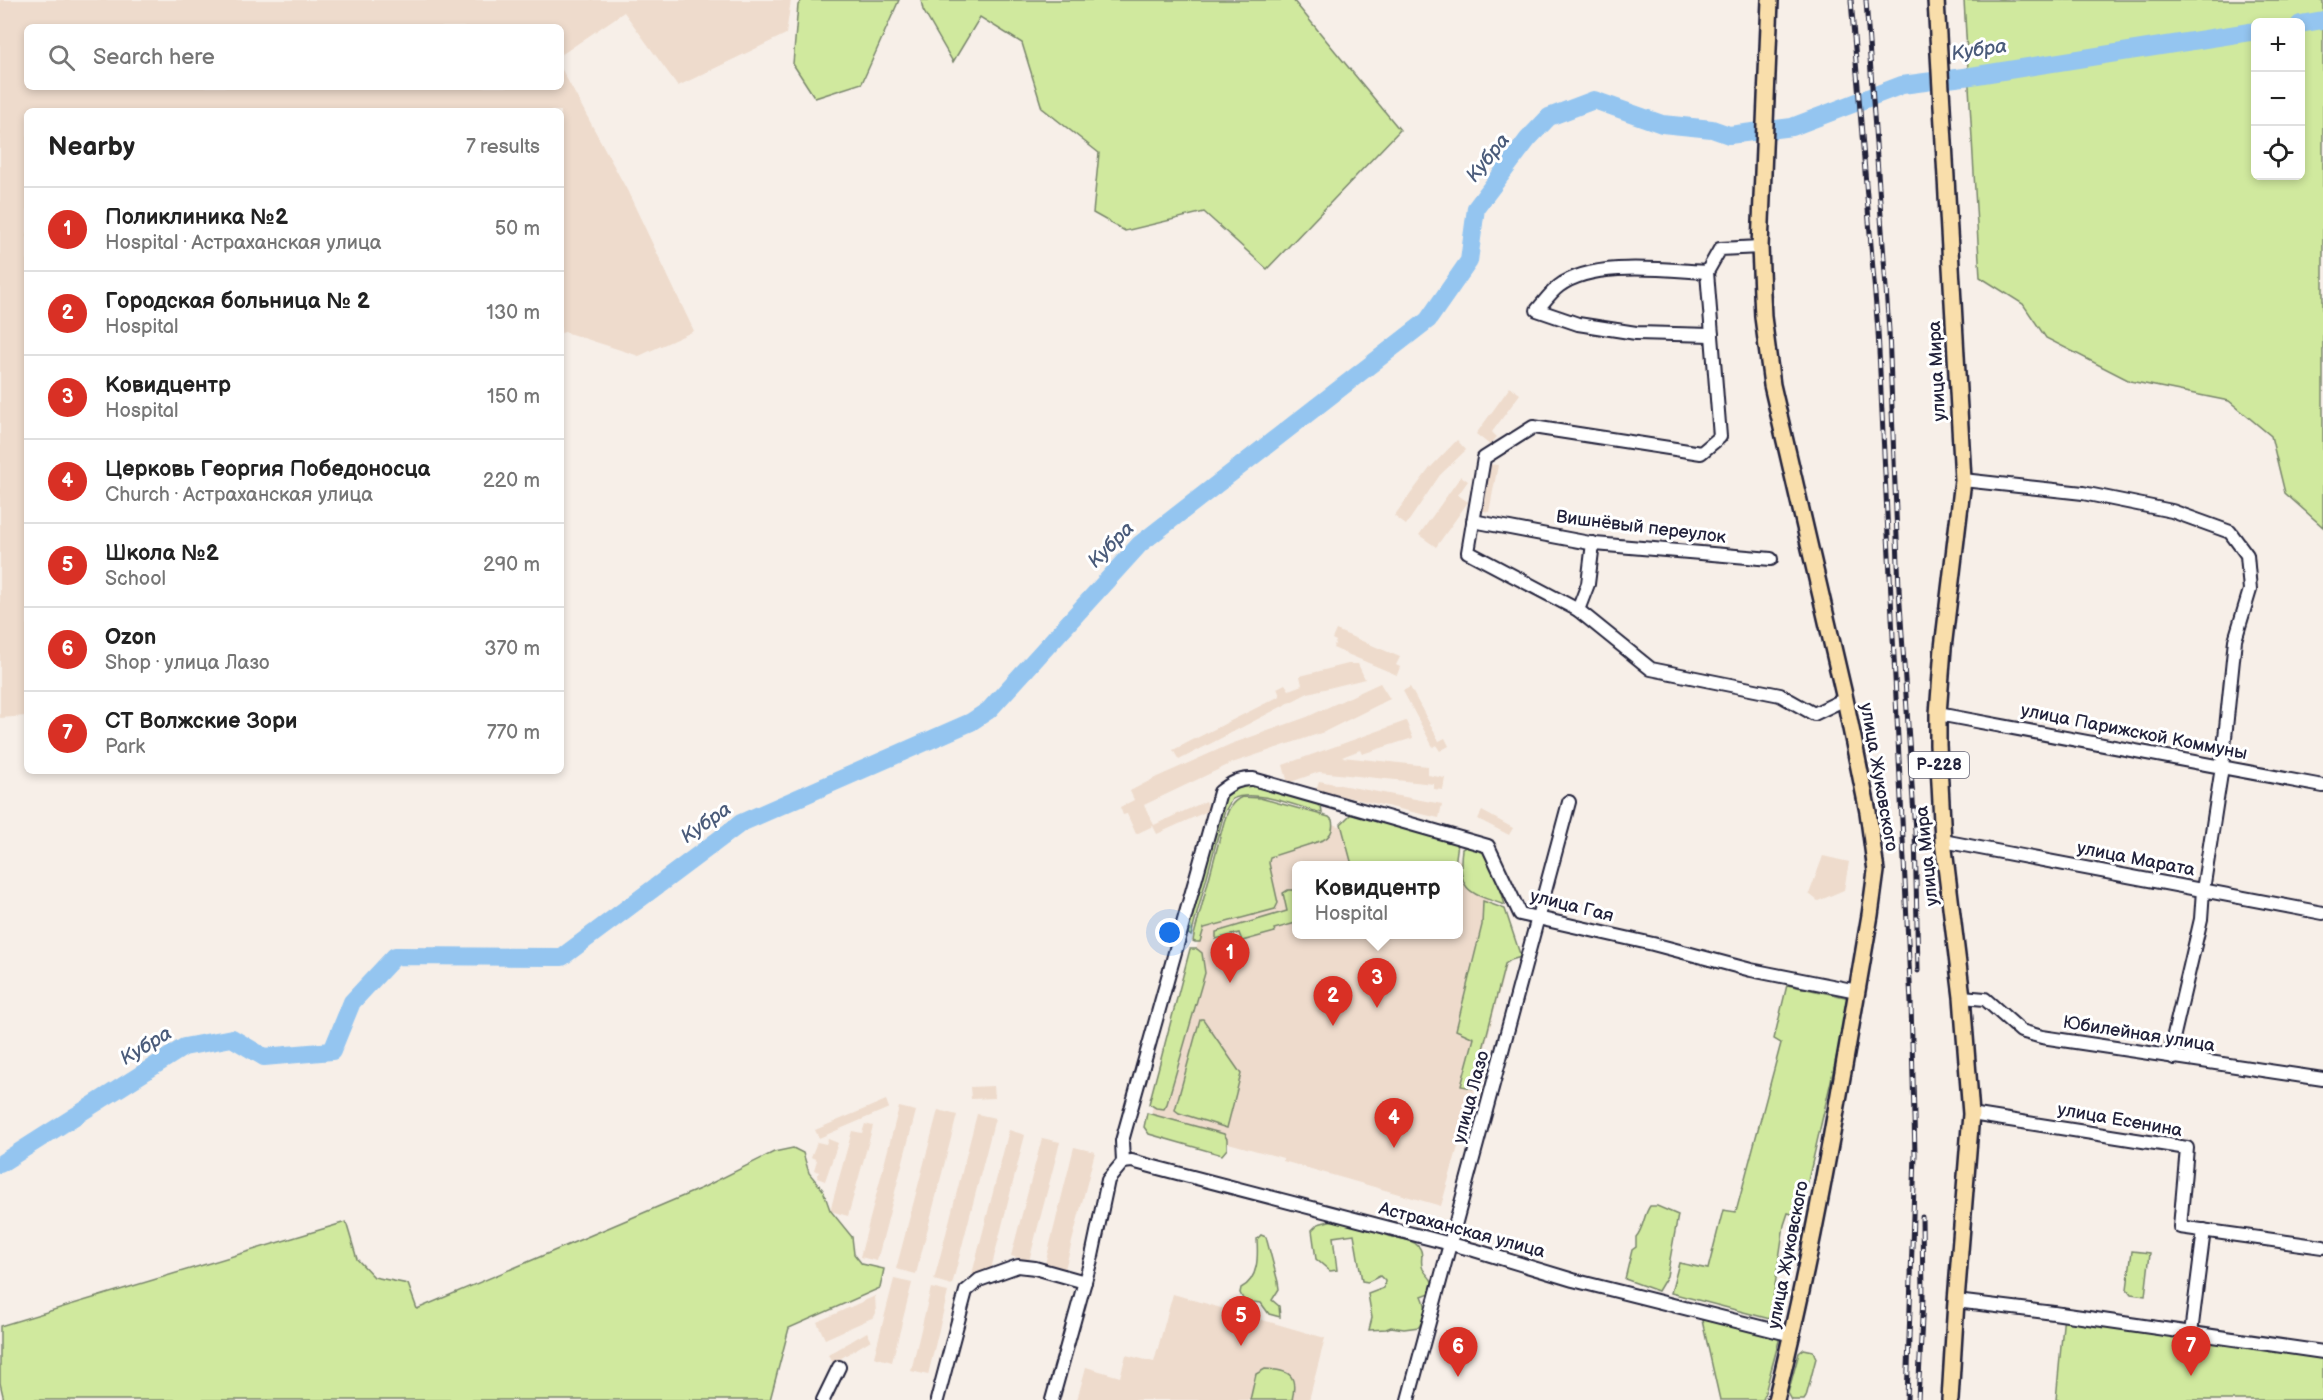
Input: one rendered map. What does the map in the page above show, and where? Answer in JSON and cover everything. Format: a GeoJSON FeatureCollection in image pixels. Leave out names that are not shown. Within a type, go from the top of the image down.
{"type":"FeatureCollection","features":[{"type":"Feature","properties":{"kind":"main road","name":"улица Жуковского"},"geometry":{"type":"LineString","coordinates":[[1770,0],[1761,196],[1760,247],[1763,317],[1772,385],[1845,699],[1868,812],[1876,871],[1857,991],[1792,1335],[1776,1400]]}},
{"type":"Feature","properties":{"kind":"main road","name":"улица Мира"},"geometry":{"type":"LineString","coordinates":[[1936,0],[1963,480],[1943,648],[1938,714],[1943,841],[1962,997],[1971,1114],[1950,1400]]}},
{"type":"Feature","properties":{"kind":"street"},"geometry":{"type":"LineString","coordinates":[[1760,247],[1720,249],[1707,272],[1720,437],[1701,453],[1533,427],[1484,458],[1468,552],[1578,610],[1651,669],[1780,695],[1814,714],[1845,699]]}},
{"type":"Feature","properties":{"kind":"street"},"geometry":{"type":"LineString","coordinates":[[1707,272],[1609,270],[1578,276],[1559,286],[1537,310],[1578,324],[1636,333],[1712,335]]}},
{"type":"Feature","properties":{"kind":"street"},"geometry":{"type":"LineString","coordinates":[[1963,480],[2105,498],[2172,511],[2230,532],[2247,555],[2250,590],[2235,640],[2222,767],[2203,890],[2201,919],[2172,1043],[2174,1058]]}},
{"type":"Feature","properties":{"kind":"street","name":"Вишнёвый переулок"},"geometry":{"type":"LineString","coordinates":[[1473,521],[1593,543],[1771,559]]}},
{"type":"Feature","properties":{"kind":"street"},"geometry":{"type":"LineString","coordinates":[[1578,610],[1588,584],[1593,543]]}},
{"type":"Feature","properties":{"kind":"street","name":"улица Парижской Коммуны"},"geometry":{"type":"LineString","coordinates":[[1938,714],[2323,786]]}},
{"type":"Feature","properties":{"kind":"street","name":"улица Гая"},"geometry":{"type":"LineString","coordinates":[[1123,1162],[1122,1141],[1220,792],[1242,778],[1253,779],[1488,846],[1520,914],[1751,970],[1857,991]]}},
{"type":"Feature","properties":{"kind":"street","name":"улица Лазо"},"geometry":{"type":"LineString","coordinates":[[1408,1400],[1569,802]]}},
{"type":"Feature","properties":{"kind":"street","name":"улица Марата"},"geometry":{"type":"LineString","coordinates":[[1943,841],[2323,914]]}},
{"type":"Feature","properties":{"kind":"street","name":"Юбилейная улица"},"geometry":{"type":"LineString","coordinates":[[1962,997],[1985,999],[2021,1031],[2042,1037],[2323,1079]]}},
{"type":"Feature","properties":{"kind":"street","name":"улица Есенина"},"geometry":{"type":"LineString","coordinates":[[1971,1114],[2187,1148],[2180,1227],[2323,1247]]}},
{"type":"Feature","properties":{"kind":"street","name":"Астраханская улица"},"geometry":{"type":"LineString","coordinates":[[1123,1162],[1132,1161],[1451,1244],[1573,1280],[1792,1335]]}},
{"type":"Feature","properties":{"kind":"street"},"geometry":{"type":"LineString","coordinates":[[1052,1400],[1085,1282],[1108,1180],[1123,1162]]}},
{"type":"Feature","properties":{"kind":"street"},"geometry":{"type":"LineString","coordinates":[[2191,1333],[2204,1230]]}},
{"type":"Feature","properties":{"kind":"street"},"geometry":{"type":"LineString","coordinates":[[937,1400],[966,1292],[971,1285],[1018,1266],[1035,1268],[1085,1282]]}},
{"type":"Feature","properties":{"kind":"street"},"geometry":{"type":"LineString","coordinates":[[1956,1301],[2323,1352]]}},
{"type":"Feature","properties":{"kind":"street"},"geometry":{"type":"LineString","coordinates":[[823,1400],[839,1367]]}},
{"type":"Feature","properties":{"kind":"shaded area"},"geometry":{"type":"Polygon","coordinates":[[[0,0],[791,0],[786,34],[678,86],[624,12],[564,53],[564,24],[24,24],[24,90],[564,90],[564,74],[627,190],[694,331],[639,356],[564,332],[564,108],[24,108],[24,716],[0,718],[0,0]]]}},
{"type":"Feature","properties":{"kind":"shaded area"},"geometry":{"type":"Polygon","coordinates":[[[1510,387],[1520,394],[1492,432],[1497,437],[1490,445],[1476,434],[1510,387]]]}},
{"type":"Feature","properties":{"kind":"shaded area"},"geometry":{"type":"Polygon","coordinates":[[[1457,440],[1466,450],[1440,475],[1406,525],[1394,516],[1430,468],[1457,440]]]}},
{"type":"Feature","properties":{"kind":"shaded area"},"geometry":{"type":"Polygon","coordinates":[[[1488,464],[1498,465],[1489,512],[1479,510],[1488,464]]]}},
{"type":"Feature","properties":{"kind":"shaded area"},"geometry":{"type":"Polygon","coordinates":[[[1461,476],[1468,481],[1458,495],[1468,502],[1436,547],[1419,535],[1461,476]]]}},
{"type":"Feature","properties":{"kind":"shaded area"},"geometry":{"type":"Polygon","coordinates":[[[1336,630],[1400,657],[1396,665],[1400,667],[1397,675],[1333,648],[1336,641],[1332,639],[1336,630]]]}},
{"type":"Feature","properties":{"kind":"shaded area"},"geometry":{"type":"Polygon","coordinates":[[[1348,664],[1358,664],[1365,679],[1308,693],[1179,760],[1173,750],[1280,696],[1277,688],[1285,684],[1289,690],[1302,685],[1300,676],[1348,664]]]}},
{"type":"Feature","properties":{"kind":"shaded area"},"geometry":{"type":"Polygon","coordinates":[[[1380,683],[1390,699],[1324,732],[1232,763],[1144,805],[1154,825],[1206,801],[1210,810],[1157,834],[1153,826],[1136,834],[1127,814],[1123,815],[1120,807],[1134,800],[1130,791],[1157,777],[1231,744],[1307,717],[1380,683]]]}},
{"type":"Feature","properties":{"kind":"shaded area"},"geometry":{"type":"Polygon","coordinates":[[[1410,687],[1439,741],[1445,738],[1449,746],[1440,751],[1436,745],[1433,747],[1403,691],[1410,687]]]}},
{"type":"Feature","properties":{"kind":"shaded area"},"geometry":{"type":"Polygon","coordinates":[[[1406,721],[1413,738],[1362,754],[1360,750],[1342,757],[1428,766],[1428,775],[1445,778],[1443,790],[1434,789],[1434,784],[1319,772],[1288,783],[1283,765],[1406,721]]]}},
{"type":"Feature","properties":{"kind":"shaded area"},"geometry":{"type":"Polygon","coordinates":[[[1319,781],[1442,804],[1439,818],[1316,790],[1319,781]]]}},
{"type":"Feature","properties":{"kind":"shaded area"},"geometry":{"type":"Polygon","coordinates":[[[1275,808],[1463,861],[1292,861],[1292,939],[1463,939],[1463,861],[1477,865],[1507,961],[1474,1091],[1441,1206],[1283,1161],[1283,1158],[1149,1121],[1225,844],[1275,808]]]}},
{"type":"Feature","properties":{"kind":"shaded area"},"geometry":{"type":"Polygon","coordinates":[[[1482,811],[1513,828],[1509,835],[1478,819],[1482,811]]]}},
{"type":"Feature","properties":{"kind":"shaded area"},"geometry":{"type":"Polygon","coordinates":[[[1823,856],[1849,862],[1844,890],[1818,901],[1809,894],[1823,856]]]}},
{"type":"Feature","properties":{"kind":"shaded area"},"geometry":{"type":"Polygon","coordinates":[[[994,1086],[995,1098],[971,1099],[970,1087],[994,1086]]]}},
{"type":"Feature","properties":{"kind":"shaded area"},"geometry":{"type":"Polygon","coordinates":[[[886,1100],[889,1108],[819,1138],[815,1130],[886,1100]]]}},
{"type":"Feature","properties":{"kind":"shaded area"},"geometry":{"type":"Polygon","coordinates":[[[899,1107],[916,1111],[877,1261],[860,1257],[899,1107]]]}},
{"type":"Feature","properties":{"kind":"shaded area"},"geometry":{"type":"Polygon","coordinates":[[[938,1110],[957,1115],[916,1274],[896,1269],[938,1110]]]}},
{"type":"Feature","properties":{"kind":"shaded area"},"geometry":{"type":"Polygon","coordinates":[[[977,1114],[995,1118],[952,1285],[934,1280],[977,1114]]]}},
{"type":"Feature","properties":{"kind":"shaded area"},"geometry":{"type":"Polygon","coordinates":[[[865,1124],[873,1126],[848,1216],[830,1211],[852,1131],[862,1133],[865,1124]]]}},
{"type":"Feature","properties":{"kind":"shaded area"},"geometry":{"type":"Polygon","coordinates":[[[1009,1130],[1025,1135],[990,1273],[981,1277],[972,1274],[1009,1130]]]}},
{"type":"Feature","properties":{"kind":"shaded area"},"geometry":{"type":"Polygon","coordinates":[[[1042,1138],[1060,1142],[1029,1261],[1011,1256],[1042,1138]]]}},
{"type":"Feature","properties":{"kind":"shaded area"},"geometry":{"type":"Polygon","coordinates":[[[828,1139],[838,1143],[825,1181],[817,1178],[819,1172],[814,1170],[817,1160],[811,1157],[817,1142],[826,1144],[828,1139]]]}},
{"type":"Feature","properties":{"kind":"shaded area"},"geometry":{"type":"Polygon","coordinates":[[[1074,1147],[1095,1152],[1065,1269],[1045,1264],[1074,1147]]]}},
{"type":"Feature","properties":{"kind":"shaded area"},"geometry":{"type":"Polygon","coordinates":[[[894,1279],[912,1283],[892,1362],[874,1357],[894,1279]]]}},
{"type":"Feature","properties":{"kind":"shaded area"},"geometry":{"type":"Polygon","coordinates":[[[931,1288],[948,1292],[928,1375],[911,1371],[931,1288]]]}},
{"type":"Feature","properties":{"kind":"shaded area"},"geometry":{"type":"Polygon","coordinates":[[[1173,1294],[1325,1338],[1309,1400],[1077,1400],[1086,1367],[1120,1377],[1126,1355],[1154,1362],[1173,1294]]]}},
{"type":"Feature","properties":{"kind":"shaded area"},"geometry":{"type":"Polygon","coordinates":[[[875,1296],[876,1313],[874,1317],[825,1339],[817,1322],[875,1296]]]}},
{"type":"Feature","properties":{"kind":"shaded area"},"geometry":{"type":"Polygon","coordinates":[[[867,1332],[871,1340],[833,1363],[828,1355],[867,1332]]]}},
{"type":"Feature","properties":{"kind":"green space"},"geometry":{"type":"Polygon","coordinates":[[[802,0],[899,0],[862,83],[815,98],[793,64],[798,5],[802,0]]]}},
{"type":"Feature","properties":{"kind":"green space"},"geometry":{"type":"Polygon","coordinates":[[[921,0],[1293,0],[1400,130],[1267,269],[1204,212],[1125,231],[1093,213],[1099,153],[1042,108],[1022,43],[980,17],[953,62],[923,10],[921,0]]]}},
{"type":"Feature","properties":{"kind":"green space"},"geometry":{"type":"Polygon","coordinates":[[[1964,0],[2323,0],[2323,527],[2285,493],[2271,436],[2229,401],[2130,381],[2046,338],[2023,304],[1980,277],[1964,0]]]}},
{"type":"Feature","properties":{"kind":"green space"},"geometry":{"type":"Polygon","coordinates":[[[1240,781],[1316,798],[1321,805],[1322,813],[1264,797],[1241,796],[1232,799],[1224,813],[1191,936],[1185,931],[1221,795],[1240,781]]]}},
{"type":"Feature","properties":{"kind":"green space"},"geometry":{"type":"Polygon","coordinates":[[[1242,797],[1260,798],[1329,817],[1333,823],[1332,829],[1323,840],[1270,857],[1269,863],[1278,903],[1275,909],[1204,928],[1200,942],[1195,942],[1193,941],[1194,935],[1224,822],[1230,807],[1242,797]]]}},
{"type":"Feature","properties":{"kind":"green space"},"geometry":{"type":"Polygon","coordinates":[[[1353,812],[1458,843],[1456,861],[1351,861],[1341,824],[1353,812]]]}},
{"type":"Feature","properties":{"kind":"green space"},"geometry":{"type":"Polygon","coordinates":[[[1470,844],[1484,850],[1497,876],[1505,905],[1468,889],[1463,878],[1462,849],[1470,844]]]}},
{"type":"Feature","properties":{"kind":"green space"},"geometry":{"type":"Polygon","coordinates":[[[1292,890],[1292,924],[1274,929],[1275,932],[1242,941],[1239,933],[1216,939],[1216,932],[1287,911],[1283,893],[1292,890]]]}},
{"type":"Feature","properties":{"kind":"green space"},"geometry":{"type":"Polygon","coordinates":[[[1483,901],[1505,909],[1521,957],[1505,964],[1473,1088],[1461,1086],[1474,1038],[1456,1030],[1482,925],[1483,901]]]}},
{"type":"Feature","properties":{"kind":"green space"},"geometry":{"type":"Polygon","coordinates":[[[1190,949],[1197,949],[1202,953],[1205,973],[1167,1104],[1164,1109],[1156,1108],[1149,1104],[1190,949]]]}},
{"type":"Feature","properties":{"kind":"green space"},"geometry":{"type":"Polygon","coordinates":[[[1787,985],[1850,998],[1800,1216],[1788,1213],[1784,1225],[1770,1319],[1671,1293],[1679,1263],[1708,1269],[1723,1210],[1736,1212],[1781,1043],[1774,1039],[1787,985]]]}},
{"type":"Feature","properties":{"kind":"green space"},"geometry":{"type":"Polygon","coordinates":[[[1200,1019],[1203,1019],[1241,1074],[1227,1128],[1175,1110],[1200,1019]]]}},
{"type":"Feature","properties":{"kind":"green space"},"geometry":{"type":"Polygon","coordinates":[[[1147,1113],[1224,1134],[1227,1139],[1227,1149],[1222,1155],[1149,1134],[1144,1127],[1147,1113]]]}},
{"type":"Feature","properties":{"kind":"green space"},"geometry":{"type":"Polygon","coordinates":[[[793,1148],[803,1153],[809,1173],[823,1190],[830,1210],[852,1237],[854,1254],[862,1264],[884,1269],[880,1288],[789,1328],[770,1400],[4,1400],[0,1383],[0,1326],[346,1222],[357,1259],[374,1277],[408,1284],[417,1309],[702,1188],[774,1152],[793,1148]]]}},
{"type":"Feature","properties":{"kind":"green space"},"geometry":{"type":"Polygon","coordinates":[[[1650,1206],[1657,1206],[1678,1215],[1667,1276],[1658,1291],[1625,1279],[1632,1250],[1636,1247],[1636,1237],[1650,1206]]]}},
{"type":"Feature","properties":{"kind":"green space"},"geometry":{"type":"Polygon","coordinates":[[[1333,1220],[1356,1223],[1392,1237],[1410,1241],[1419,1247],[1422,1252],[1422,1266],[1433,1285],[1430,1293],[1422,1296],[1425,1312],[1419,1327],[1369,1330],[1372,1318],[1368,1294],[1384,1288],[1385,1281],[1380,1276],[1368,1282],[1362,1281],[1354,1234],[1333,1237],[1337,1270],[1330,1271],[1316,1259],[1312,1230],[1318,1224],[1333,1220]]]}},
{"type":"Feature","properties":{"kind":"green space"},"geometry":{"type":"Polygon","coordinates":[[[1261,1235],[1266,1237],[1278,1282],[1279,1289],[1272,1300],[1279,1306],[1280,1317],[1269,1314],[1261,1303],[1244,1301],[1240,1293],[1241,1288],[1247,1284],[1254,1273],[1257,1260],[1257,1239],[1261,1235]]]}},
{"type":"Feature","properties":{"kind":"green space"},"geometry":{"type":"Polygon","coordinates":[[[2132,1251],[2150,1253],[2145,1296],[2131,1294],[2127,1289],[2132,1251]]]}},
{"type":"Feature","properties":{"kind":"green space"},"geometry":{"type":"Polygon","coordinates":[[[2064,1314],[2323,1352],[2323,1400],[2056,1400],[2064,1314]]]}},
{"type":"Feature","properties":{"kind":"green space"},"geometry":{"type":"Polygon","coordinates":[[[1701,1316],[1780,1337],[1763,1400],[1720,1400],[1701,1316]]]}},
{"type":"Feature","properties":{"kind":"green space"},"geometry":{"type":"Polygon","coordinates":[[[1804,1349],[1813,1351],[1816,1358],[1806,1397],[1804,1400],[1792,1400],[1788,1393],[1799,1353],[1804,1349]]]}},
{"type":"Feature","properties":{"kind":"green space"},"geometry":{"type":"Polygon","coordinates":[[[1265,1369],[1290,1375],[1294,1385],[1292,1400],[1250,1400],[1256,1374],[1265,1369]]]}},
{"type":"Feature","properties":{"kind":"waterway","name":"Кубра"},"geometry":{"type":"LineString","coordinates":[[2305,23],[2323,20]]}},
{"type":"Feature","properties":{"kind":"waterway","name":"Кубра"},"geometry":{"type":"LineString","coordinates":[[0,1164],[184,1047],[232,1038],[264,1057],[332,1051],[352,1002],[395,956],[562,957],[741,823],[971,722],[989,710],[1140,544],[1428,320],[1469,261],[1476,208],[1528,139],[1549,117],[1594,100],[1662,124],[1712,129],[1729,135],[1792,127],[1902,85],[2251,32]]}},
{"type":"Feature","properties":{"kind":"railway"},"geometry":{"type":"LineString","coordinates":[[1851,0],[1878,331],[1911,1003],[1915,1154],[1907,1400]]}},
{"type":"Feature","properties":{"kind":"railway"},"geometry":{"type":"LineString","coordinates":[[1866,0],[1889,331],[1899,589],[1915,831],[1918,971]]}},
{"type":"Feature","properties":{"kind":"railway"},"geometry":{"type":"LineString","coordinates":[[1918,1400],[1923,1297],[1922,1217]]}},
{"type":"Feature","properties":{"kind":"place","name":"Поликлиника №2"},"geometry":{"type":"Point","coordinates":[1230,983]}},
{"type":"Feature","properties":{"kind":"place","name":"Ковидцентр"},"geometry":{"type":"Point","coordinates":[1377,1008]}},
{"type":"Feature","properties":{"kind":"place","name":"Городская больница № 2"},"geometry":{"type":"Point","coordinates":[1333,1026]}},
{"type":"Feature","properties":{"kind":"place","name":"Церковь Георгия Победоносца"},"geometry":{"type":"Point","coordinates":[1394,1148]}},
{"type":"Feature","properties":{"kind":"place","name":"Школа №2"},"geometry":{"type":"Point","coordinates":[1241,1346]}},
{"type":"Feature","properties":{"kind":"place","name":"СТ Волжские Зори"},"geometry":{"type":"Point","coordinates":[2191,1376]}},
{"type":"Feature","properties":{"kind":"place","name":"Ozon"},"geometry":{"type":"Point","coordinates":[1458,1377]}}]}
